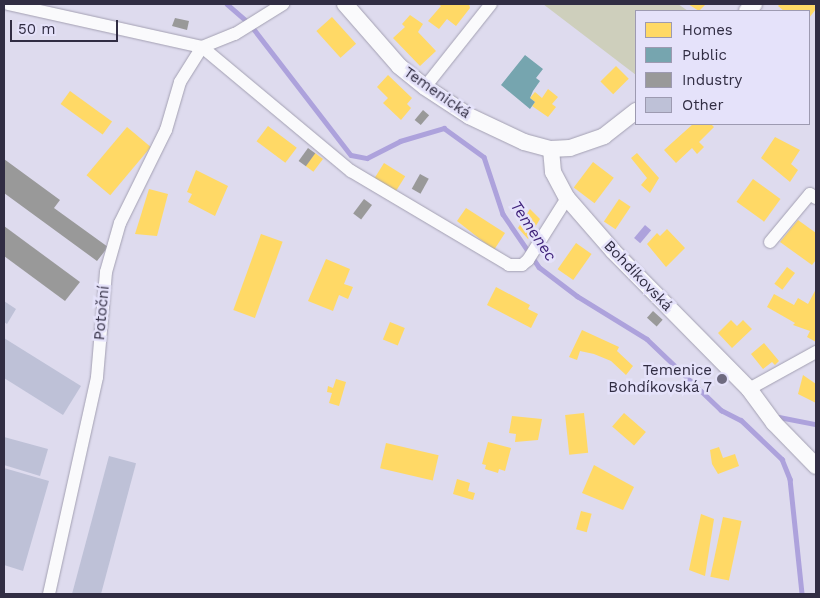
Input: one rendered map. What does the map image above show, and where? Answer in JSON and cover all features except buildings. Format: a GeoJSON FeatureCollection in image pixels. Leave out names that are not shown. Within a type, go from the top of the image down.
{"type":"FeatureCollection","features":[{"type":"Feature","properties":{"kind":"street"},"geometry":{"type":"LineString","coordinates":[[8,4],[202,47],[351,171],[502,262],[522,265],[531,256],[567,198]]}},
{"type":"Feature","properties":{"kind":"street"},"geometry":{"type":"LineString","coordinates":[[202,47],[251,24],[283,4]]}},
{"type":"Feature","properties":{"kind":"street","name":"Temenická"},"geometry":{"type":"LineString","coordinates":[[345,4],[399,66],[425,87],[498,132],[551,150]]}},
{"type":"Feature","properties":{"kind":"street"},"geometry":{"type":"LineString","coordinates":[[425,87],[491,4]]}},
{"type":"Feature","properties":{"kind":"street","name":"Potoční"},"geometry":{"type":"LineString","coordinates":[[49,594],[96,377],[106,272],[120,223],[166,130],[180,82],[202,47]]}},
{"type":"Feature","properties":{"kind":"street"},"geometry":{"type":"LineString","coordinates":[[551,150],[570,148],[604,136],[635,112]]}},
{"type":"Feature","properties":{"kind":"street","name":"Bohdíkovská"},"geometry":{"type":"LineString","coordinates":[[551,150],[553,172],[567,198],[613,251],[749,389],[780,430],[816,466]]}},
{"type":"Feature","properties":{"kind":"street"},"geometry":{"type":"LineString","coordinates":[[770,242],[810,194],[816,198]]}},
{"type":"Feature","properties":{"kind":"street"},"geometry":{"type":"LineString","coordinates":[[749,389],[816,352]]}},
{"type":"Feature","properties":{"kind":"green space"},"geometry":{"type":"Polygon","coordinates":[[[543,4],[678,4],[687,10],[635,10],[635,74],[543,4]]]}},
{"type":"Feature","properties":{"kind":"shaded area"},"geometry":{"type":"Polygon","coordinates":[[[645,225],[651,230],[640,243],[634,238],[645,225]]]}},
{"type":"Feature","properties":{"kind":"waterway","name":"Temenec"},"geometry":{"type":"LineString","coordinates":[[227,4],[250,24],[351,155],[367,158],[400,141],[444,128],[484,157],[503,214],[539,267],[577,296],[647,339],[721,410],[741,420],[782,459],[790,479],[802,594]]}},
{"type":"Feature","properties":{"kind":"waterway","name":"Temenec"},"geometry":{"type":"LineString","coordinates":[[779,417],[816,424]]}},
{"type":"Feature","properties":{"kind":"place","name":"Temenice Bohdíkovská 7"},"geometry":{"type":"Point","coordinates":[722,379]}}]}
